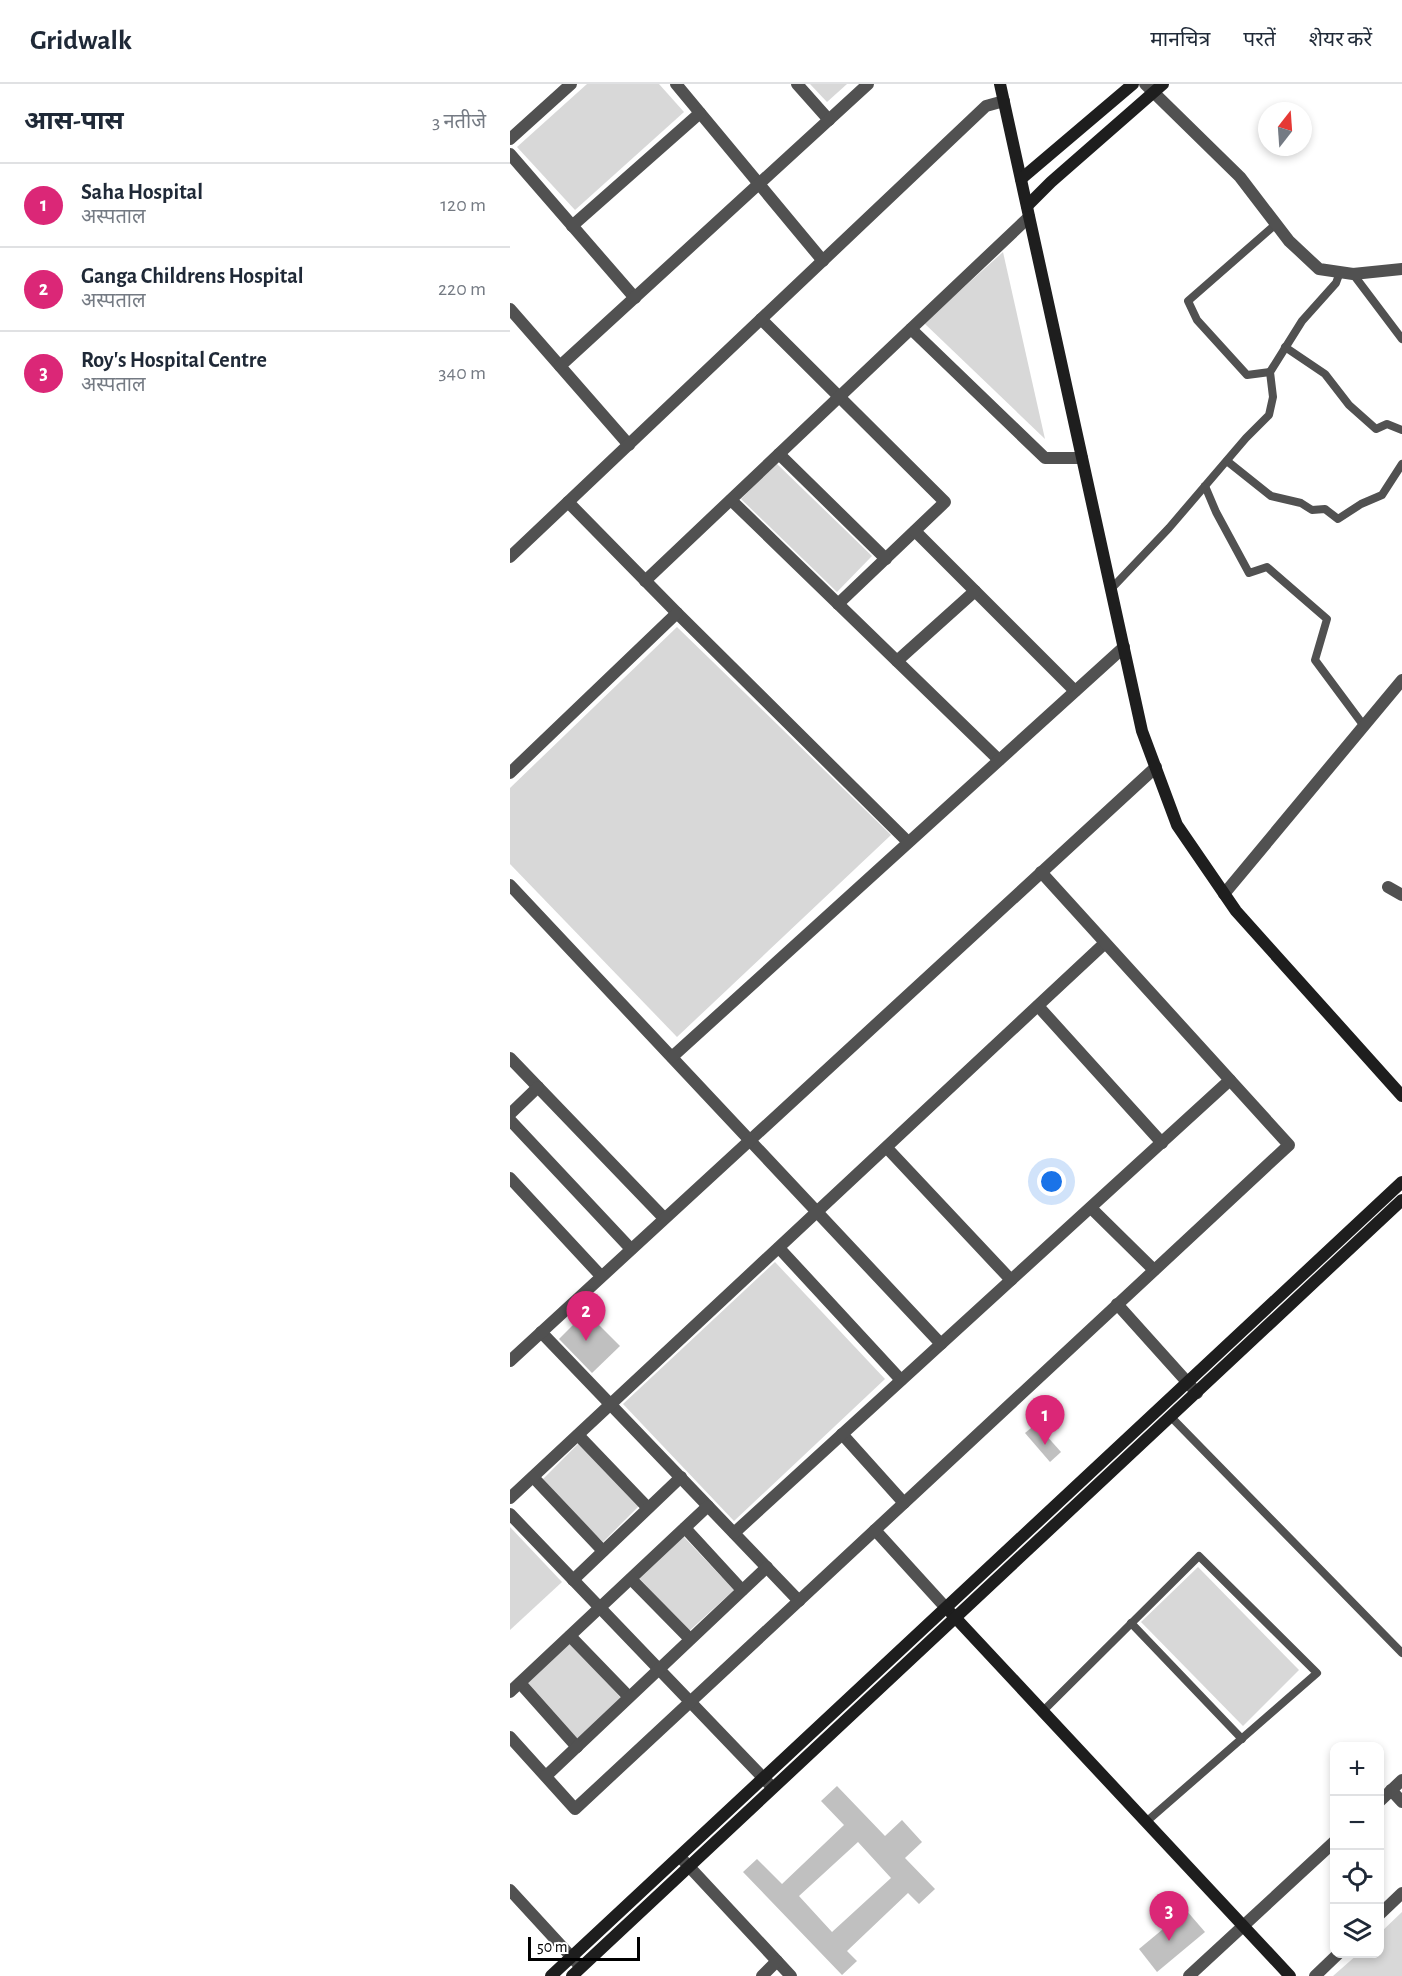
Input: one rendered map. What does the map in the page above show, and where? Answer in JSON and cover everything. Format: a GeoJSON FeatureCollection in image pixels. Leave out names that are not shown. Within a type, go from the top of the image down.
{"type":"FeatureCollection","features":[{"type":"Feature","properties":{"kind":"street"},"geometry":{"type":"LineString","coordinates":[[510,140],[571,84]]}},
{"type":"Feature","properties":{"kind":"street"},"geometry":{"type":"LineString","coordinates":[[676,84],[823,261]]}},
{"type":"Feature","properties":{"kind":"street"},"geometry":{"type":"LineString","coordinates":[[797,84],[829,120]]}},
{"type":"Feature","properties":{"kind":"street"},"geometry":{"type":"LineString","coordinates":[[560,366],[868,84]]}},
{"type":"Feature","properties":{"kind":"street"},"geometry":{"type":"LineString","coordinates":[[1000,84],[1142,730],[1177,825],[1236,911],[1402,1096]]}},
{"type":"Feature","properties":{"kind":"street"},"geometry":{"type":"LineString","coordinates":[[1021,179],[1133,84]]}},
{"type":"Feature","properties":{"kind":"street"},"geometry":{"type":"LineString","coordinates":[[645,580],[911,329],[1028,211],[1051,182],[1154,87],[1240,177],[1289,241],[1319,269],[1346,273],[1402,269]]}},
{"type":"Feature","properties":{"kind":"street"},"geometry":{"type":"LineString","coordinates":[[510,557],[986,106],[1004,101]]}},
{"type":"Feature","properties":{"kind":"street"},"geometry":{"type":"LineString","coordinates":[[572,226],[700,113]]}},
{"type":"Feature","properties":{"kind":"street"},"geometry":{"type":"LineString","coordinates":[[510,154],[634,298]]}},
{"type":"Feature","properties":{"kind":"street"},"geometry":{"type":"LineString","coordinates":[[510,309],[629,445]]}},
{"type":"Feature","properties":{"kind":"street"},"geometry":{"type":"LineString","coordinates":[[762,319],[945,502],[838,604]]}},
{"type":"Feature","properties":{"kind":"street"},"geometry":{"type":"LineString","coordinates":[[911,329],[1045,458],[1082,458]]}},
{"type":"Feature","properties":{"kind":"street"},"geometry":{"type":"LineString","coordinates":[[779,454],[886,559]]}},
{"type":"Feature","properties":{"kind":"street"},"geometry":{"type":"LineString","coordinates":[[731,500],[999,760]]}},
{"type":"Feature","properties":{"kind":"street"},"geometry":{"type":"LineString","coordinates":[[568,502],[677,614],[908,842]]}},
{"type":"Feature","properties":{"kind":"street"},"geometry":{"type":"LineString","coordinates":[[915,531],[1075,691]]}},
{"type":"Feature","properties":{"kind":"street"},"geometry":{"type":"LineString","coordinates":[[897,661],[975,591]]}},
{"type":"Feature","properties":{"kind":"street"},"geometry":{"type":"LineString","coordinates":[[510,773],[677,614]]}},
{"type":"Feature","properties":{"kind":"street"},"geometry":{"type":"LineString","coordinates":[[672,1057],[1124,647]]}},
{"type":"Feature","properties":{"kind":"street"},"geometry":{"type":"LineString","coordinates":[[1224,894],[1402,680]]}},
{"type":"Feature","properties":{"kind":"street"},"geometry":{"type":"LineString","coordinates":[[510,1361],[1156,767]]}},
{"type":"Feature","properties":{"kind":"street"},"geometry":{"type":"LineString","coordinates":[[510,1737],[575,1809],[1289,1145],[1041,872]]}},
{"type":"Feature","properties":{"kind":"street"},"geometry":{"type":"LineString","coordinates":[[510,885],[941,1344]]}},
{"type":"Feature","properties":{"kind":"street"},"geometry":{"type":"LineString","coordinates":[[1388,887],[1402,895]]}},
{"type":"Feature","properties":{"kind":"street"},"geometry":{"type":"LineString","coordinates":[[510,1498],[1105,943]]}},
{"type":"Feature","properties":{"kind":"street"},"geometry":{"type":"LineString","coordinates":[[1038,1006],[1162,1143]]}},
{"type":"Feature","properties":{"kind":"street"},"geometry":{"type":"LineString","coordinates":[[510,1058],[664,1218]]}},
{"type":"Feature","properties":{"kind":"street"},"geometry":{"type":"LineString","coordinates":[[734,1533],[1230,1080]]}},
{"type":"Feature","properties":{"kind":"street"},"geometry":{"type":"LineString","coordinates":[[510,1114],[538,1087]]}},
{"type":"Feature","properties":{"kind":"street"},"geometry":{"type":"LineString","coordinates":[[510,1120],[631,1249]]}},
{"type":"Feature","properties":{"kind":"street"},"geometry":{"type":"LineString","coordinates":[[887,1148],[1011,1280]]}},
{"type":"Feature","properties":{"kind":"street"},"geometry":{"type":"LineString","coordinates":[[510,1178],[601,1276]]}},
{"type":"Feature","properties":{"kind":"street"},"geometry":{"type":"LineString","coordinates":[[510,1890],[571,1957],[577,1972],[688,1866],[768,1783],[946,1608],[1402,1182]]}},
{"type":"Feature","properties":{"kind":"street"},"geometry":{"type":"LineString","coordinates":[[551,1976],[679,1856],[768,1783],[955,1617],[1402,1200]]}},
{"type":"Feature","properties":{"kind":"street"},"geometry":{"type":"LineString","coordinates":[[1091,1208],[1154,1270]]}},
{"type":"Feature","properties":{"kind":"street"},"geometry":{"type":"LineString","coordinates":[[779,1248],[901,1380]]}},
{"type":"Feature","properties":{"kind":"street"},"geometry":{"type":"LineString","coordinates":[[1118,1304],[1197,1393]]}},
{"type":"Feature","properties":{"kind":"street"},"geometry":{"type":"LineString","coordinates":[[541,1332],[799,1601]]}},
{"type":"Feature","properties":{"kind":"street"},"geometry":{"type":"LineString","coordinates":[[842,1434],[904,1503]]}},
{"type":"Feature","properties":{"kind":"street"},"geometry":{"type":"LineString","coordinates":[[578,1435],[648,1508]]}},
{"type":"Feature","properties":{"kind":"street"},"geometry":{"type":"LineString","coordinates":[[533,1477],[603,1551]]}},
{"type":"Feature","properties":{"kind":"street"},"geometry":{"type":"LineString","coordinates":[[573,1580],[681,1477]]}},
{"type":"Feature","properties":{"kind":"street"},"geometry":{"type":"LineString","coordinates":[[510,1692],[708,1506]]}},
{"type":"Feature","properties":{"kind":"street"},"geometry":{"type":"LineString","coordinates":[[510,1514],[768,1783]]}},
{"type":"Feature","properties":{"kind":"street"},"geometry":{"type":"LineString","coordinates":[[685,1528],[742,1590]]}},
{"type":"Feature","properties":{"kind":"street"},"geometry":{"type":"LineString","coordinates":[[875,1530],[1290,1976]]}},
{"type":"Feature","properties":{"kind":"street"},"geometry":{"type":"LineString","coordinates":[[546,1776],[767,1567]]}},
{"type":"Feature","properties":{"kind":"street"},"geometry":{"type":"LineString","coordinates":[[631,1579],[690,1639]]}},
{"type":"Feature","properties":{"kind":"street"},"geometry":{"type":"LineString","coordinates":[[570,1636],[629,1697]]}},
{"type":"Feature","properties":{"kind":"street"},"geometry":{"type":"LineString","coordinates":[[520,1683],[577,1747]]}},
{"type":"Feature","properties":{"kind":"street"},"geometry":{"type":"LineString","coordinates":[[1384,1797],[1402,1780]]}},
{"type":"Feature","properties":{"kind":"street"},"geometry":{"type":"LineString","coordinates":[[1391,1790],[1402,1802]]}},
{"type":"Feature","properties":{"kind":"street"},"geometry":{"type":"LineString","coordinates":[[1189,1976],[1330,1847]]}},
{"type":"Feature","properties":{"kind":"street"},"geometry":{"type":"LineString","coordinates":[[679,1856],[791,1976]]}},
{"type":"Feature","properties":{"kind":"street"},"geometry":{"type":"LineString","coordinates":[[1384,1910],[1402,1893]]}},
{"type":"Feature","properties":{"kind":"street"},"geometry":{"type":"LineString","coordinates":[[1315,1976],[1333,1958]]}},
{"type":"Feature","properties":{"kind":"street"},"geometry":{"type":"LineString","coordinates":[[762,1976],[777,1961]]}},
{"type":"Feature","properties":{"kind":"lane"},"geometry":{"type":"LineString","coordinates":[[1270,372],[1247,375],[1197,320],[1188,301],[1276,224]]}},
{"type":"Feature","properties":{"kind":"lane"},"geometry":{"type":"LineString","coordinates":[[1111,589],[1269,415],[1273,397],[1270,372],[1302,321],[1346,273],[1402,339]]}},
{"type":"Feature","properties":{"kind":"lane"},"geometry":{"type":"LineString","coordinates":[[1286,347],[1325,374],[1348,405],[1376,429],[1388,424],[1402,430]]}},
{"type":"Feature","properties":{"kind":"lane"},"geometry":{"type":"LineString","coordinates":[[1227,461],[1271,496],[1301,503],[1312,510],[1325,508],[1338,519],[1361,504],[1382,495],[1402,464]]}},
{"type":"Feature","properties":{"kind":"lane"},"geometry":{"type":"LineString","coordinates":[[1205,486],[1216,512],[1249,573],[1268,567],[1327,619],[1314,660],[1364,726]]}},
{"type":"Feature","properties":{"kind":"lane"},"geometry":{"type":"LineString","coordinates":[[1171,1417],[1402,1653]]}},
{"type":"Feature","properties":{"kind":"lane"},"geometry":{"type":"LineString","coordinates":[[1043,1711],[1199,1556],[1317,1673],[1146,1822]]}},
{"type":"Feature","properties":{"kind":"lane"},"geometry":{"type":"LineString","coordinates":[[1131,1623],[1242,1739]]}},
{"type":"Feature","properties":{"kind":"shaded area"},"geometry":{"type":"Polygon","coordinates":[[[587,84],[659,84],[684,112],[575,210],[517,147],[587,84]]]}},
{"type":"Feature","properties":{"kind":"shaded area"},"geometry":{"type":"Polygon","coordinates":[[[810,84],[847,84],[827,102],[810,84]]]}},
{"type":"Feature","properties":{"kind":"shaded area"},"geometry":{"type":"Polygon","coordinates":[[[1003,252],[1045,439],[924,323],[1003,252]]]}},
{"type":"Feature","properties":{"kind":"shaded area"},"geometry":{"type":"Polygon","coordinates":[[[776,463],[872,556],[837,592],[741,499],[776,463]]]}},
{"type":"Feature","properties":{"kind":"shaded area"},"geometry":{"type":"Polygon","coordinates":[[[677,627],[891,835],[677,1037],[510,864],[510,788],[677,627]]]}},
{"type":"Feature","properties":{"kind":"shaded area"},"geometry":{"type":"Polygon","coordinates":[[[775,1262],[885,1379],[734,1521],[623,1404],[775,1262]]]}},
{"type":"Feature","properties":{"kind":"shaded area"},"geometry":{"type":"Polygon","coordinates":[[[579,1443],[640,1505],[603,1542],[542,1480],[579,1443]]]}},
{"type":"Feature","properties":{"kind":"shaded area"},"geometry":{"type":"Polygon","coordinates":[[[510,1527],[562,1582],[510,1630],[510,1527]]]}},
{"type":"Feature","properties":{"kind":"shaded area"},"geometry":{"type":"Polygon","coordinates":[[[683,1536],[734,1590],[689,1631],[638,1577],[683,1536]]]}},
{"type":"Feature","properties":{"kind":"shaded area"},"geometry":{"type":"Polygon","coordinates":[[[1198,1567],[1299,1670],[1243,1726],[1141,1622],[1198,1567]]]}},
{"type":"Feature","properties":{"kind":"shaded area"},"geometry":{"type":"Polygon","coordinates":[[[570,1643],[621,1698],[578,1739],[526,1684],[570,1643]]]}},
{"type":"Feature","properties":{"kind":"shaded area"},"geometry":{"type":"Polygon","coordinates":[[[1402,1912],[1402,1976],[1333,1976],[1353,1958],[1384,1958],[1384,1929],[1402,1912]]]}},
{"type":"Feature","properties":{"kind":"building"},"geometry":{"type":"Polygon","coordinates":[[[586,1312],[620,1346],[592,1373],[559,1339],[586,1312]]]}},
{"type":"Feature","properties":{"kind":"building"},"geometry":{"type":"Polygon","coordinates":[[[1036,1424],[1061,1452],[1050,1462],[1025,1433],[1036,1424]]]}},
{"type":"Feature","properties":{"kind":"building"},"geometry":{"type":"Polygon","coordinates":[[[837,1786],[885,1836],[902,1820],[922,1842],[905,1858],[935,1889],[919,1904],[908,1893],[847,1951],[857,1961],[842,1975],[743,1872],[757,1859],[782,1884],[844,1825],[821,1801],[837,1786]],[[858,1842],[799,1896],[832,1932],[891,1878],[858,1842]]]}},
{"type":"Feature","properties":{"kind":"building"},"geometry":{"type":"Polygon","coordinates":[[[1186,1910],[1205,1932],[1157,1972],[1139,1949],[1186,1910]]]}},
{"type":"Feature","properties":{"kind":"place","name":"Ganga Childrens Hospital"},"geometry":{"type":"Point","coordinates":[586,1341]}},
{"type":"Feature","properties":{"kind":"place","name":"Saha Hospital"},"geometry":{"type":"Point","coordinates":[1045,1445]}},
{"type":"Feature","properties":{"kind":"place","name":"Roy's Hospital Centre"},"geometry":{"type":"Point","coordinates":[1169,1941]}}]}
